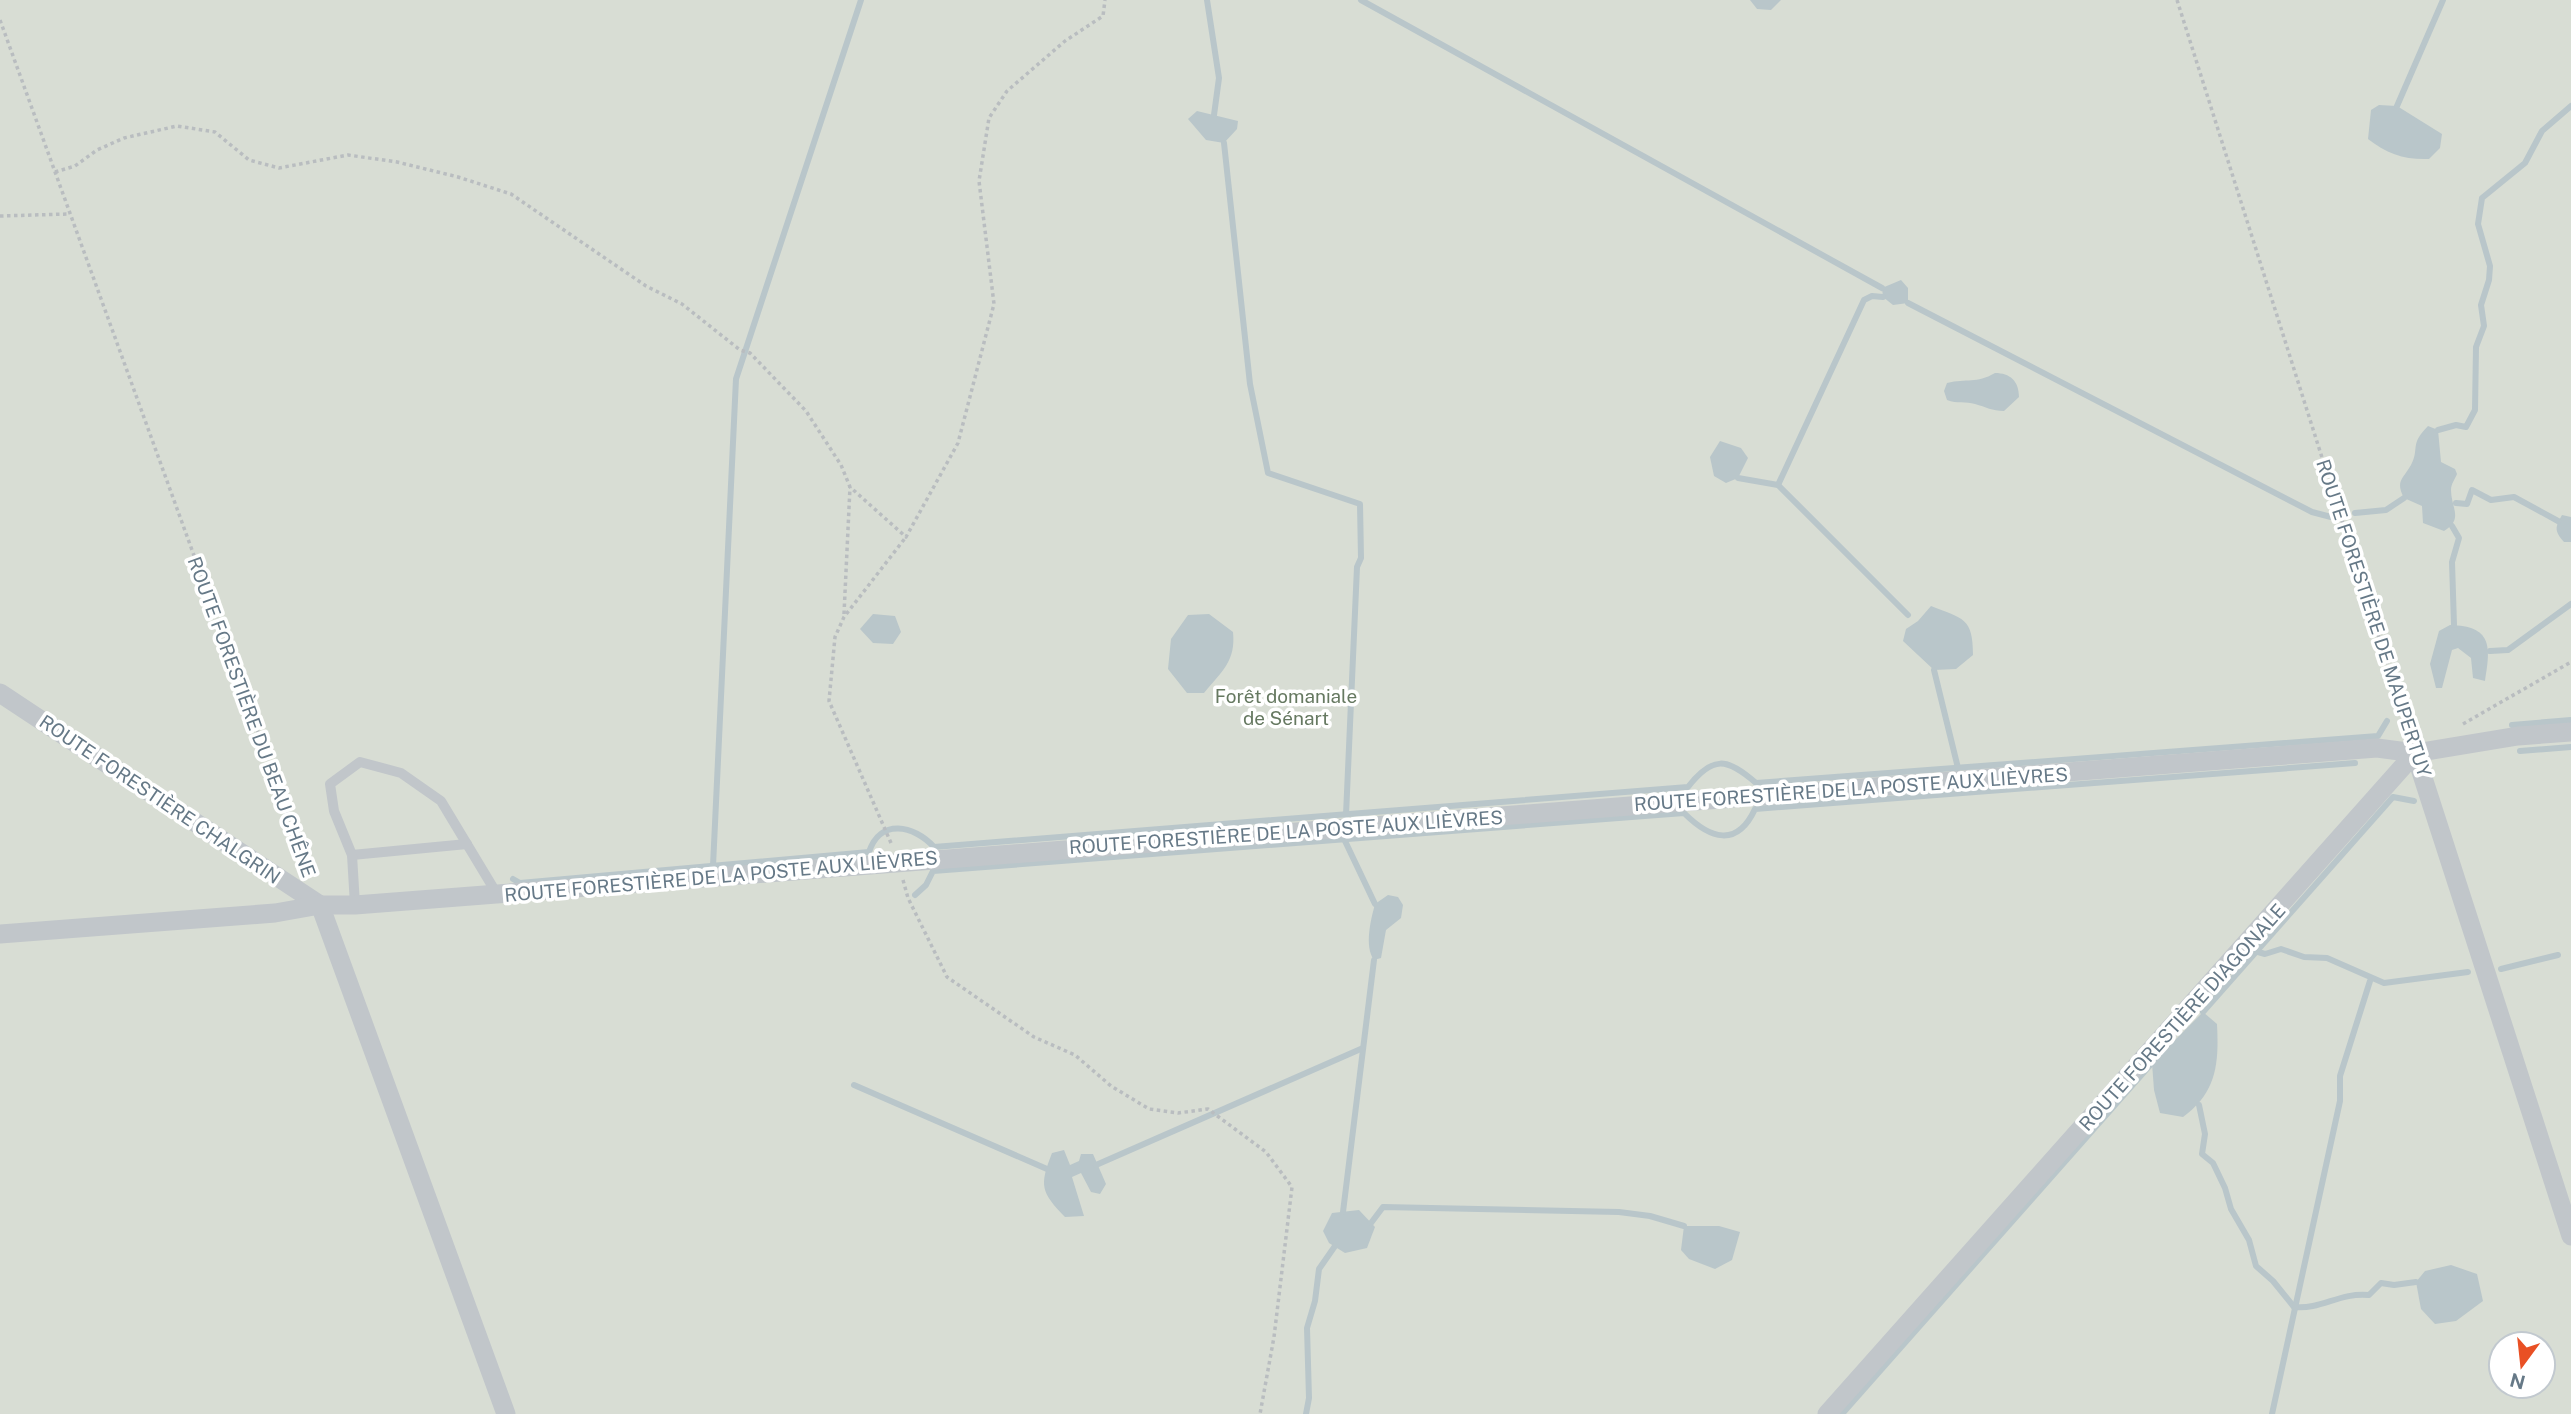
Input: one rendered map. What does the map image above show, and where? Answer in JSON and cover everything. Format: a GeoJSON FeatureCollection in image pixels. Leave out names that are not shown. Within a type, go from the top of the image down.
{"type":"FeatureCollection","features":[{"type":"Feature","properties":{"kind":"street","name":"ROUTE FORESTIÈRE CHALGRIN"},"geometry":{"type":"LineString","coordinates":[[0,693],[320,905]]}},
{"type":"Feature","properties":{"kind":"street","name":"ROUTE FORESTIÈRE DE LA POSTE AUX LIÈVRES"},"geometry":{"type":"LineString","coordinates":[[0,934],[275,913],[320,905],[355,905],[2377,748],[2415,753],[2518,736],[2571,732]]}},
{"type":"Feature","properties":{"kind":"street","name":"ROUTE FORESTIÈRE DE MAUPERTUY"},"geometry":{"type":"LineString","coordinates":[[2415,753],[2571,1237]]}},
{"type":"Feature","properties":{"kind":"street","name":"ROUTE FORESTIÈRE DIAGONALE"},"geometry":{"type":"LineString","coordinates":[[1827,1414],[2415,753]]}},
{"type":"Feature","properties":{"kind":"street"},"geometry":{"type":"LineString","coordinates":[[320,905],[506,1414]]}},
{"type":"Feature","properties":{"kind":"lane"},"geometry":{"type":"LineString","coordinates":[[355,905],[352,855],[334,811],[330,783],[360,762],[401,773],[442,801],[497,894]]}},
{"type":"Feature","properties":{"kind":"lane"},"geometry":{"type":"LineString","coordinates":[[352,855],[467,844]]}},
{"type":"Feature","properties":{"kind":"path"},"geometry":{"type":"LineString","coordinates":[[1105,0],[1103,16],[1065,41],[1007,91],[989,118],[979,181],[994,304],[958,443],[906,537],[844,617],[835,637],[829,701],[887,834],[908,898],[947,978],[1034,1037],[1075,1055],[1111,1086],[1149,1109],[1178,1113],[1208,1109],[1266,1152],[1292,1187],[1275,1337],[1260,1414]]}},
{"type":"Feature","properties":{"kind":"path","name":"ROUTE FORESTIÈRE DE MAUPERTUY"},"geometry":{"type":"LineString","coordinates":[[2177,0],[2415,753]]}},
{"type":"Feature","properties":{"kind":"path","name":"ROUTE FORESTIÈRE DU BEAU CHÊNE"},"geometry":{"type":"LineString","coordinates":[[0,20],[320,905]]}},
{"type":"Feature","properties":{"kind":"path"},"geometry":{"type":"LineString","coordinates":[[55,172],[75,166],[97,150],[124,138],[177,125],[215,132],[249,160],[279,168],[348,155],[397,162],[511,194],[646,286],[682,304],[740,350],[750,353],[806,411],[841,465],[850,487],[844,617]]}},
{"type":"Feature","properties":{"kind":"path"},"geometry":{"type":"LineString","coordinates":[[0,216],[68,214]]}},
{"type":"Feature","properties":{"kind":"path"},"geometry":{"type":"LineString","coordinates":[[850,487],[906,537]]}},
{"type":"Feature","properties":{"kind":"path"},"geometry":{"type":"LineString","coordinates":[[2457,727],[2571,662]]}},
{"type":"Feature","properties":{"kind":"green space","name":"Forêt domaniale de Sénart"},"geometry":{"type":"Polygon","coordinates":[[[0,0],[2571,0],[2571,1414],[0,1414],[0,0]]]}},
{"type":"Feature","properties":{"kind":"shaded area"},"geometry":{"type":"Polygon","coordinates":[[[1750,0],[1781,0],[1771,10],[1757,9],[1750,0]]]}},
{"type":"Feature","properties":{"kind":"shaded area"},"geometry":{"type":"Polygon","coordinates":[[[2379,105],[2397,106],[2442,134],[2440,148],[2429,159],[2420,159],[2397,155],[2375,144],[2368,139],[2371,110],[2379,105]]]}},
{"type":"Feature","properties":{"kind":"shaded area"},"geometry":{"type":"Polygon","coordinates":[[[1197,111],[1238,121],[1237,129],[1224,143],[1206,140],[1188,119],[1197,111]]]}},
{"type":"Feature","properties":{"kind":"shaded area"},"geometry":{"type":"Polygon","coordinates":[[[1901,280],[1908,288],[1908,303],[1893,305],[1883,297],[1882,288],[1901,280]]]}},
{"type":"Feature","properties":{"kind":"shaded area"},"geometry":{"type":"Polygon","coordinates":[[[1995,373],[2013,379],[2019,391],[2019,397],[2004,411],[1947,400],[1944,391],[1947,383],[1977,380],[1995,373]]]}},
{"type":"Feature","properties":{"kind":"shaded area"},"geometry":{"type":"Polygon","coordinates":[[[2428,426],[2438,430],[2441,462],[2455,469],[2457,474],[2451,490],[2454,522],[2444,531],[2423,523],[2422,506],[2404,498],[2400,488],[2401,480],[2414,459],[2417,442],[2428,426]]]}},
{"type":"Feature","properties":{"kind":"shaded area"},"geometry":{"type":"Polygon","coordinates":[[[1720,441],[1741,448],[1748,458],[1738,478],[1726,483],[1714,476],[1710,457],[1720,441]]]}},
{"type":"Feature","properties":{"kind":"shaded area"},"geometry":{"type":"Polygon","coordinates":[[[2562,515],[2571,517],[2571,542],[2564,542],[2557,532],[2562,515]]]}},
{"type":"Feature","properties":{"kind":"shaded area"},"geometry":{"type":"Polygon","coordinates":[[[1931,606],[1964,621],[1971,633],[1973,655],[1956,669],[1934,670],[1903,641],[1906,629],[1918,621],[1931,606]]]}},
{"type":"Feature","properties":{"kind":"shaded area"},"geometry":{"type":"Polygon","coordinates":[[[873,614],[895,616],[901,632],[893,644],[873,643],[860,629],[873,614]]]}},
{"type":"Feature","properties":{"kind":"shaded area"},"geometry":{"type":"Polygon","coordinates":[[[1209,614],[1233,632],[1232,651],[1222,672],[1204,693],[1187,693],[1168,669],[1171,639],[1188,615],[1209,614]]]}},
{"type":"Feature","properties":{"kind":"shaded area"},"geometry":{"type":"Polygon","coordinates":[[[2450,625],[2474,629],[2486,640],[2488,658],[2485,681],[2473,678],[2471,658],[2458,648],[2452,650],[2442,688],[2436,688],[2430,664],[2439,631],[2450,625]]]}},
{"type":"Feature","properties":{"kind":"shaded area"},"geometry":{"type":"Polygon","coordinates":[[[1388,895],[1398,897],[1403,905],[1401,918],[1386,930],[1381,958],[1374,960],[1369,947],[1372,917],[1375,904],[1388,895]]]}},
{"type":"Feature","properties":{"kind":"shaded area"},"geometry":{"type":"Polygon","coordinates":[[[2203,1012],[2217,1024],[2214,1076],[2203,1097],[2183,1117],[2160,1113],[2154,1090],[2152,1063],[2203,1012]]]}},
{"type":"Feature","properties":{"kind":"shaded area"},"geometry":{"type":"Polygon","coordinates":[[[1064,1150],[1070,1165],[1079,1161],[1081,1154],[1093,1154],[1106,1184],[1100,1194],[1091,1192],[1081,1173],[1072,1177],[1084,1216],[1065,1217],[1051,1201],[1045,1188],[1045,1173],[1052,1153],[1064,1150]]]}},
{"type":"Feature","properties":{"kind":"shaded area"},"geometry":{"type":"Polygon","coordinates":[[[1359,1210],[1375,1227],[1367,1248],[1345,1253],[1329,1243],[1323,1231],[1332,1213],[1359,1210]]]}},
{"type":"Feature","properties":{"kind":"shaded area"},"geometry":{"type":"Polygon","coordinates":[[[1684,1226],[1719,1226],[1740,1232],[1732,1260],[1715,1269],[1689,1259],[1681,1250],[1684,1226]]]}},
{"type":"Feature","properties":{"kind":"shaded area"},"geometry":{"type":"Polygon","coordinates":[[[2451,1265],[2477,1274],[2483,1301],[2456,1321],[2435,1324],[2421,1309],[2416,1282],[2425,1271],[2451,1265]]]}},
{"type":"Feature","properties":{"kind":"waterway"},"geometry":{"type":"LineString","coordinates":[[713,866],[736,379],[861,0]]}},
{"type":"Feature","properties":{"kind":"waterway"},"geometry":{"type":"LineString","coordinates":[[1207,0],[1219,78],[1214,115]]}},
{"type":"Feature","properties":{"kind":"waterway"},"geometry":{"type":"LineString","coordinates":[[1361,0],[1882,288]]}},
{"type":"Feature","properties":{"kind":"waterway"},"geometry":{"type":"LineString","coordinates":[[2397,106],[2443,0]]}},
{"type":"Feature","properties":{"kind":"waterway"},"geometry":{"type":"LineString","coordinates":[[2438,430],[2456,425],[2466,427],[2475,410],[2476,347],[2484,326],[2481,305],[2489,280],[2490,266],[2478,224],[2482,198],[2525,163],[2542,131],[2571,106]]}},
{"type":"Feature","properties":{"kind":"waterway"},"geometry":{"type":"LineString","coordinates":[[1224,143],[1250,384],[1268,473],[1360,504],[1361,558],[1357,567],[1346,815]]}},
{"type":"Feature","properties":{"kind":"waterway"},"geometry":{"type":"LineString","coordinates":[[1778,485],[1864,300],[1872,296],[1883,297]]}},
{"type":"Feature","properties":{"kind":"waterway"},"geometry":{"type":"LineString","coordinates":[[1908,303],[2312,512],[2331,517]]}},
{"type":"Feature","properties":{"kind":"waterway"},"geometry":{"type":"LineString","coordinates":[[1738,478],[1778,485],[1908,615]]}},
{"type":"Feature","properties":{"kind":"waterway"},"geometry":{"type":"LineString","coordinates":[[2456,503],[2467,504],[2472,490],[2491,500],[2514,497],[2558,521]]}},
{"type":"Feature","properties":{"kind":"waterway"},"geometry":{"type":"LineString","coordinates":[[2355,513],[2386,510],[2404,498]]}},
{"type":"Feature","properties":{"kind":"waterway"},"geometry":{"type":"LineString","coordinates":[[2452,526],[2459,538],[2452,562],[2454,625]]}},
{"type":"Feature","properties":{"kind":"waterway"},"geometry":{"type":"LineString","coordinates":[[2490,651],[2508,650],[2571,604]]}},
{"type":"Feature","properties":{"kind":"waterway"},"geometry":{"type":"LineString","coordinates":[[1934,670],[1958,768]]}},
{"type":"Feature","properties":{"kind":"waterway"},"geometry":{"type":"LineString","coordinates":[[2512,725],[2571,720]]}},
{"type":"Feature","properties":{"kind":"waterway"},"geometry":{"type":"LineString","coordinates":[[513,879],[520,883],[869,852],[881,834],[898,828],[917,834],[934,847],[1688,787],[1705,769],[1720,764],[1737,769],[1756,783],[2378,736],[2387,721]]}},
{"type":"Feature","properties":{"kind":"waterway"},"geometry":{"type":"LineString","coordinates":[[2520,751],[2571,747]]}},
{"type":"Feature","properties":{"kind":"waterway"},"geometry":{"type":"LineString","coordinates":[[915,895],[926,885],[933,871],[1684,813],[1704,829],[1722,835],[1740,830],[1755,809],[2355,763]]}},
{"type":"Feature","properties":{"kind":"waterway"},"geometry":{"type":"LineString","coordinates":[[2203,1012],[2393,797],[2414,801]]}},
{"type":"Feature","properties":{"kind":"waterway"},"geometry":{"type":"LineString","coordinates":[[1345,841],[1375,904]]}},
{"type":"Feature","properties":{"kind":"waterway"},"geometry":{"type":"LineString","coordinates":[[2258,952],[2265,954],[2281,949],[2304,957],[2327,958],[2384,983],[2468,972]]}},
{"type":"Feature","properties":{"kind":"waterway"},"geometry":{"type":"LineString","coordinates":[[2501,969],[2558,955]]}},
{"type":"Feature","properties":{"kind":"waterway"},"geometry":{"type":"LineString","coordinates":[[1343,1212],[1374,960]]}},
{"type":"Feature","properties":{"kind":"waterway"},"geometry":{"type":"LineString","coordinates":[[2272,1414],[2340,1101],[2340,1076],[2370,981]]}},
{"type":"Feature","properties":{"kind":"waterway"},"geometry":{"type":"LineString","coordinates":[[1096,1165],[1363,1048]]}},
{"type":"Feature","properties":{"kind":"waterway"},"geometry":{"type":"LineString","coordinates":[[1842,1414],[2152,1063]]}},
{"type":"Feature","properties":{"kind":"waterway"},"geometry":{"type":"LineString","coordinates":[[854,1085],[1047,1169]]}},
{"type":"Feature","properties":{"kind":"waterway"},"geometry":{"type":"LineString","coordinates":[[2199,1105],[2205,1134],[2202,1154],[2213,1163],[2231,1209],[2249,1240],[2256,1266],[2273,1281],[2294,1307],[2313,1306],[2349,1296],[2369,1295],[2381,1283],[2394,1285],[2416,1282]]}},
{"type":"Feature","properties":{"kind":"waterway"},"geometry":{"type":"LineString","coordinates":[[1371,1223],[1383,1207],[1619,1212],[1650,1216],[1684,1226]]}},
{"type":"Feature","properties":{"kind":"waterway"},"geometry":{"type":"LineString","coordinates":[[1306,1414],[1309,1398],[1307,1328],[1315,1301],[1319,1269],[1335,1246]]}}]}
